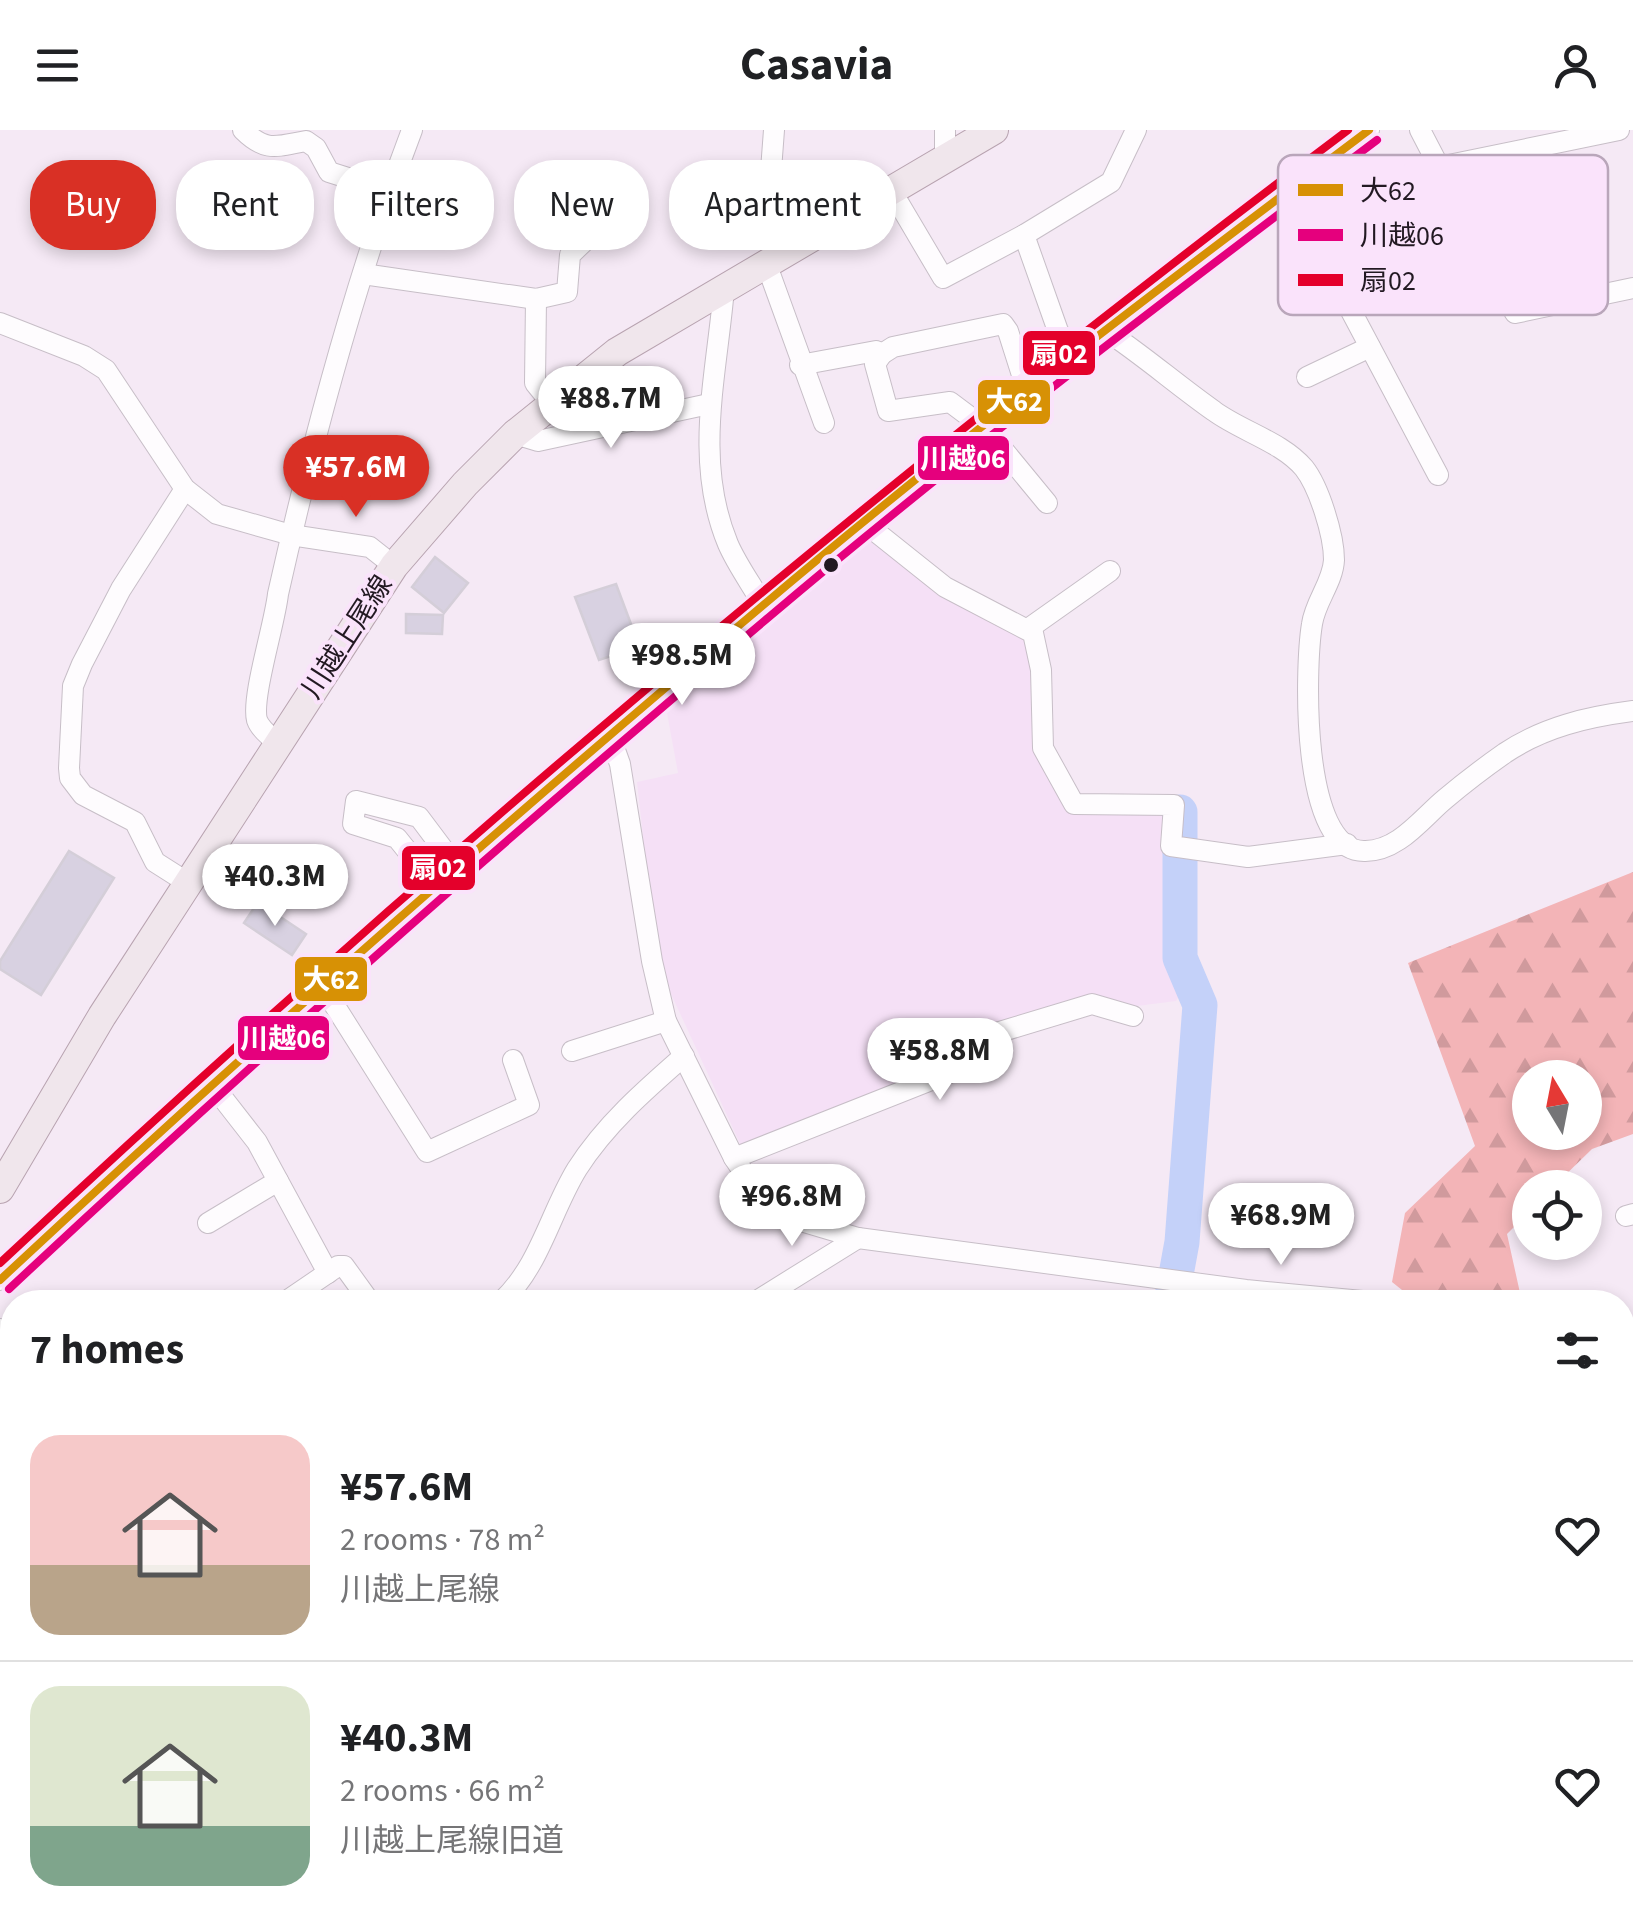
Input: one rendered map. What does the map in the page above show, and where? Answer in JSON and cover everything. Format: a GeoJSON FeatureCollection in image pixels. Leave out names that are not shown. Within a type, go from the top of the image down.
{"type":"FeatureCollection","features":[{"type":"Feature","properties":{"kind":"main road","name":"川越上尾線"},"geometry":{"type":"LineString","coordinates":[[896,187],[994,130]]}},
{"type":"Feature","properties":{"kind":"main road","name":"川越上尾線"},"geometry":{"type":"LineString","coordinates":[[0,1189],[93,1031],[394,566],[464,484],[552,404],[618,352],[789,250]]}},
{"type":"Feature","properties":{"kind":"street"},"geometry":{"type":"LineString","coordinates":[[243,130],[268,148],[312,143],[328,172],[334,174]]}},
{"type":"Feature","properties":{"kind":"street"},"geometry":{"type":"LineString","coordinates":[[400,160],[412,130]]}},
{"type":"Feature","properties":{"kind":"street"},"geometry":{"type":"LineString","coordinates":[[772,160],[774,130]]}},
{"type":"Feature","properties":{"kind":"street"},"geometry":{"type":"LineString","coordinates":[[945,130],[946,160]]}},
{"type":"Feature","properties":{"kind":"street"},"geometry":{"type":"LineString","coordinates":[[896,198],[944,278],[1111,182],[1136,130]]}},
{"type":"Feature","properties":{"kind":"street"},"geometry":{"type":"LineString","coordinates":[[1337,155],[1370,130]]}},
{"type":"Feature","properties":{"kind":"street"},"geometry":{"type":"LineString","coordinates":[[1420,130],[1433,155]]}},
{"type":"Feature","properties":{"kind":"street"},"geometry":{"type":"LineString","coordinates":[[1497,155],[1619,130]]}},
{"type":"Feature","properties":{"kind":"street"},"geometry":{"type":"LineString","coordinates":[[0,1280],[211,1083],[763,605],[1105,330],[1278,199]]}},
{"type":"Feature","properties":{"kind":"street"},"geometry":{"type":"LineString","coordinates":[[1024,235],[1058,331],[1073,356]]}},
{"type":"Feature","properties":{"kind":"street"},"geometry":{"type":"LineString","coordinates":[[278,744],[258,724],[256,708],[291,535],[370,250]]}},
{"type":"Feature","properties":{"kind":"street"},"geometry":{"type":"LineString","coordinates":[[363,274],[536,298],[566,292],[570,255],[575,250]]}},
{"type":"Feature","properties":{"kind":"street"},"geometry":{"type":"LineString","coordinates":[[766,263],[800,365],[824,422]]}},
{"type":"Feature","properties":{"kind":"street"},"geometry":{"type":"LineString","coordinates":[[724,288],[709,404],[709,474],[729,546],[763,605]]}},
{"type":"Feature","properties":{"kind":"street"},"geometry":{"type":"LineString","coordinates":[[1608,293],[1633,288]]}},
{"type":"Feature","properties":{"kind":"street"},"geometry":{"type":"LineString","coordinates":[[536,298],[535,384],[552,404]]}},
{"type":"Feature","properties":{"kind":"street"},"geometry":{"type":"LineString","coordinates":[[1353,315],[1438,475]]}},
{"type":"Feature","properties":{"kind":"street"},"geometry":{"type":"LineString","coordinates":[[0,323],[84,356],[106,370],[185,489],[217,514],[291,535],[370,548],[394,566]]}},
{"type":"Feature","properties":{"kind":"street"},"geometry":{"type":"LineString","coordinates":[[1028,394],[1003,324],[892,347],[875,364],[888,411],[950,402],[986,428],[1047,503]]}},
{"type":"Feature","properties":{"kind":"street"},"geometry":{"type":"LineString","coordinates":[[1105,330],[1153,362],[1216,413],[1302,465],[1318,491],[1334,561],[1312,622],[1308,710],[1316,790],[1323,815],[1347,844],[1364,852],[1401,839],[1444,799],[1507,752],[1550,728],[1633,711]]}},
{"type":"Feature","properties":{"kind":"street"},"geometry":{"type":"LineString","coordinates":[[1308,377],[1370,347]]}},
{"type":"Feature","properties":{"kind":"street"},"geometry":{"type":"LineString","coordinates":[[800,365],[876,351],[882,354]]}},
{"type":"Feature","properties":{"kind":"street"},"geometry":{"type":"LineString","coordinates":[[515,434],[538,440],[709,404]]}},
{"type":"Feature","properties":{"kind":"street"},"geometry":{"type":"LineString","coordinates":[[185,489],[122,589],[82,664],[74,686],[69,768],[70,778],[83,795],[135,822],[155,862],[188,883]]}},
{"type":"Feature","properties":{"kind":"street"},"geometry":{"type":"LineString","coordinates":[[866,524],[945,587],[1033,632],[1042,670],[1044,748],[1074,804],[1174,805],[1172,846],[1190,849],[1248,856],[1347,844]]}},
{"type":"Feature","properties":{"kind":"street"},"geometry":{"type":"LineString","coordinates":[[1028,629],[1110,571]]}},
{"type":"Feature","properties":{"kind":"street"},"geometry":{"type":"LineString","coordinates":[[610,736],[620,764],[652,961],[666,1021],[734,1158],[764,1203],[804,1222],[858,1238],[1266,1290]]}},
{"type":"Feature","properties":{"kind":"street"},"geometry":{"type":"LineString","coordinates":[[437,888],[397,838],[353,824],[356,801],[419,817],[458,869]]}},
{"type":"Feature","properties":{"kind":"street"},"geometry":{"type":"LineString","coordinates":[[323,987],[427,1152],[529,1105],[513,1060]]}},
{"type":"Feature","properties":{"kind":"street"},"geometry":{"type":"LineString","coordinates":[[734,1158],[954,1071],[972,1040],[1092,1004],[1134,1016]]}},
{"type":"Feature","properties":{"kind":"street"},"geometry":{"type":"LineString","coordinates":[[572,1051],[666,1021]]}},
{"type":"Feature","properties":{"kind":"street"},"geometry":{"type":"LineString","coordinates":[[512,1290],[529,1271],[576,1170],[636,1099],[684,1056]]}},
{"type":"Feature","properties":{"kind":"street"},"geometry":{"type":"LineString","coordinates":[[211,1083],[250,1132],[328,1273]]}},
{"type":"Feature","properties":{"kind":"street"},"geometry":{"type":"LineString","coordinates":[[208,1223],[278,1181]]}},
{"type":"Feature","properties":{"kind":"street"},"geometry":{"type":"LineString","coordinates":[[774,1290],[858,1238]]}},
{"type":"Feature","properties":{"kind":"street"},"geometry":{"type":"LineString","coordinates":[[303,1290],[338,1266],[344,1266],[361,1290]]}},
{"type":"Feature","properties":{"kind":"shaded area"},"geometry":{"type":"Polygon","coordinates":[[[876,537],[1027,640],[1033,672],[1036,743],[1071,810],[1165,816],[1168,959],[1181,993],[1176,1001],[1137,1006],[1097,998],[980,1026],[963,1039],[948,1066],[743,1150],[666,983],[650,899],[637,782],[678,773],[665,702],[864,539],[876,537]]]}},
{"type":"Feature","properties":{"kind":"green space"},"geometry":{"type":"Polygon","coordinates":[[[1633,872],[1633,1134],[1602,1145],[1602,1060],[1512,1060],[1512,1150],[1591,1150],[1570,1170],[1512,1170],[1512,1229],[1507,1234],[1519,1290],[1402,1290],[1392,1282],[1405,1213],[1475,1146],[1408,963],[1633,872]]]}},
{"type":"Feature","properties":{"kind":"building"},"geometry":{"type":"Polygon","coordinates":[[[435,557],[468,583],[444,613],[412,587],[435,557]]]}},
{"type":"Feature","properties":{"kind":"building"},"geometry":{"type":"Polygon","coordinates":[[[616,584],[640,648],[624,655],[620,662],[611,656],[599,660],[575,597],[616,584]]]}},
{"type":"Feature","properties":{"kind":"building"},"geometry":{"type":"Polygon","coordinates":[[[406,614],[443,615],[442,634],[406,633],[406,614]]]}},
{"type":"Feature","properties":{"kind":"building"},"geometry":{"type":"Polygon","coordinates":[[[69,851],[114,878],[41,995],[0,969],[0,961],[69,851]]]}},
{"type":"Feature","properties":{"kind":"building"},"geometry":{"type":"Polygon","coordinates":[[[258,902],[306,934],[292,955],[244,923],[258,902]]]}},
{"type":"Feature","properties":{"kind":"waterway"},"geometry":{"type":"LineString","coordinates":[[1173,1290],[1182,1242],[1200,1005],[1180,958],[1180,812]]}},
{"type":"Feature","properties":{"kind":"transit line","name":"扇02"},"geometry":{"type":"LineString","coordinates":[[1315,155],[1348,130]]}},
{"type":"Feature","properties":{"kind":"transit line","name":"大62"},"geometry":{"type":"LineString","coordinates":[[1336,155],[1369,130]]}},
{"type":"Feature","properties":{"kind":"transit line","name":"川越06"},"geometry":{"type":"LineString","coordinates":[[1357,155],[1377,140]]}},
{"type":"Feature","properties":{"kind":"transit line","name":"扇02"},"geometry":{"type":"LineString","coordinates":[[0,1263],[326,966],[659,678],[1000,400],[1278,184]]}},
{"type":"Feature","properties":{"kind":"transit line","name":"大62"},"geometry":{"type":"LineString","coordinates":[[0,1280],[376,939],[761,607],[985,424],[1278,199]]}},
{"type":"Feature","properties":{"kind":"transit line","name":"川越06"},"geometry":{"type":"LineString","coordinates":[[9,1289],[384,948],[769,617],[993,434],[1278,215]]}}]}
